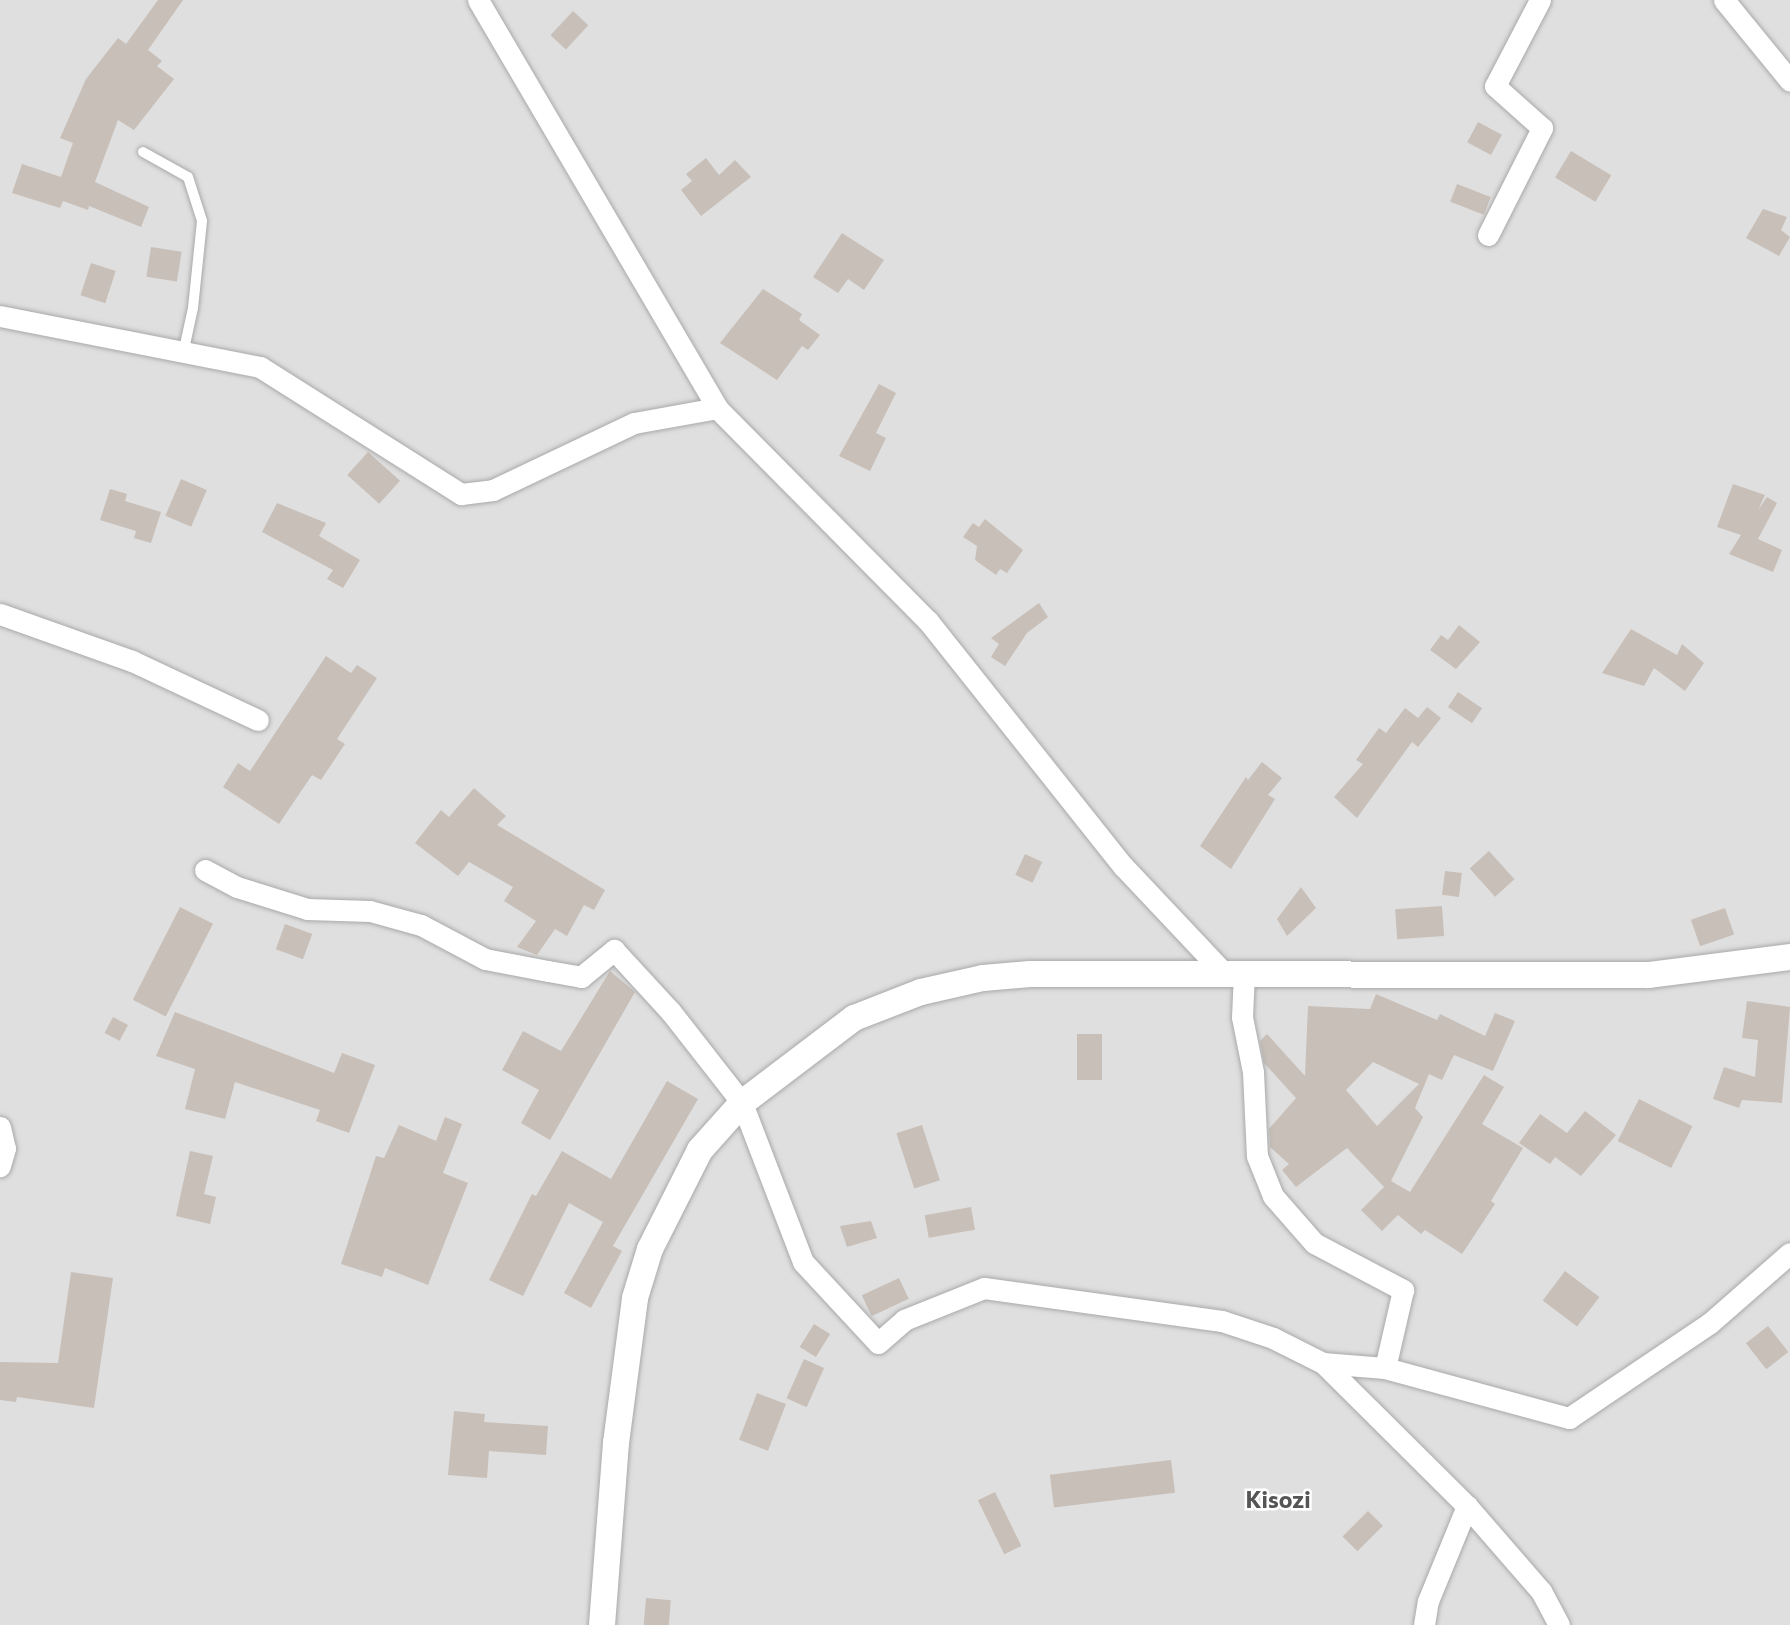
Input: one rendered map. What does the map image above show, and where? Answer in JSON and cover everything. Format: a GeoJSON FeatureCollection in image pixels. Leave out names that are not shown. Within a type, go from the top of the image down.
{"type":"FeatureCollection","features":[{"type":"Feature","properties":{"kind":"street"},"geometry":{"type":"LineString","coordinates":[[478,0],[718,408],[928,621],[1123,866],[1233,971],[1253,1072],[1257,1156],[1273,1196],[1314,1243],[1403,1290],[1385,1368]]}},
{"type":"Feature","properties":{"kind":"street"},"geometry":{"type":"LineString","coordinates":[[1488,235],[1542,128],[1495,86],[1540,0]]}},
{"type":"Feature","properties":{"kind":"street"},"geometry":{"type":"LineString","coordinates":[[1724,0],[1790,81]]}},
{"type":"Feature","properties":{"kind":"street"},"geometry":{"type":"LineString","coordinates":[[0,316],[108,335],[183,354],[260,367],[461,494],[493,490],[634,423],[718,408]]}},
{"type":"Feature","properties":{"kind":"street"},"geometry":{"type":"LineString","coordinates":[[0,614],[132,661],[258,720]]}},
{"type":"Feature","properties":{"kind":"street"},"geometry":{"type":"LineString","coordinates":[[205,870],[237,887],[307,909],[370,911],[421,925],[485,959],[581,977],[614,950],[671,1012],[742,1103],[803,1262],[878,1343],[904,1320],[984,1288],[1222,1321],[1273,1338],[1323,1363],[1467,1506],[1541,1591],[1559,1625]]}},
{"type":"Feature","properties":{"kind":"street"},"geometry":{"type":"LineString","coordinates":[[602,1625],[615,1443],[635,1298],[650,1249],[700,1150],[742,1103],[855,1018],[922,992],[983,978],[1030,974],[1233,971],[1649,975],[1790,957]]}},
{"type":"Feature","properties":{"kind":"street"},"geometry":{"type":"LineString","coordinates":[[0,1127],[5,1148],[0,1166]]}},
{"type":"Feature","properties":{"kind":"street"},"geometry":{"type":"LineString","coordinates":[[1323,1363],[1385,1368],[1569,1418],[1710,1323],[1790,1253]]}},
{"type":"Feature","properties":{"kind":"street"},"geometry":{"type":"LineString","coordinates":[[1424,1625],[1428,1601],[1467,1506]]}},
{"type":"Feature","properties":{"kind":"lane"},"geometry":{"type":"LineString","coordinates":[[144,152],[188,177],[202,221],[195,294],[183,354]]}},
{"type":"Feature","properties":{"kind":"shaded area"},"geometry":{"type":"Polygon","coordinates":[[[0,0],[1790,0],[1790,1625],[0,1625],[0,0]]]}},
{"type":"Feature","properties":{"kind":"building"},"geometry":{"type":"Polygon","coordinates":[[[158,0],[183,0],[148,50],[162,61],[157,66],[174,79],[134,130],[118,120],[95,182],[149,207],[141,227],[89,206],[88,210],[63,201],[60,208],[12,193],[22,164],[61,177],[73,143],[60,138],[86,79],[118,38],[126,44],[158,0]]]}},
{"type":"Feature","properties":{"kind":"building"},"geometry":{"type":"Polygon","coordinates":[[[573,11],[588,25],[566,49],[550,35],[573,11]]]}},
{"type":"Feature","properties":{"kind":"building"},"geometry":{"type":"Polygon","coordinates":[[[1478,122],[1502,135],[1491,155],[1467,142],[1478,122]]]}},
{"type":"Feature","properties":{"kind":"building"},"geometry":{"type":"Polygon","coordinates":[[[1571,151],[1611,175],[1595,202],[1555,178],[1571,151]]]}},
{"type":"Feature","properties":{"kind":"building"},"geometry":{"type":"Polygon","coordinates":[[[706,158],[719,175],[735,160],[751,177],[701,216],[681,190],[692,181],[686,174],[706,158]]]}},
{"type":"Feature","properties":{"kind":"building"},"geometry":{"type":"Polygon","coordinates":[[[1457,184],[1491,197],[1484,215],[1450,202],[1457,184]]]}},
{"type":"Feature","properties":{"kind":"building"},"geometry":{"type":"Polygon","coordinates":[[[1763,209],[1787,217],[1781,230],[1790,237],[1779,256],[1746,238],[1763,209]]]}},
{"type":"Feature","properties":{"kind":"building"},"geometry":{"type":"Polygon","coordinates":[[[842,233],[884,260],[864,290],[848,279],[838,293],[813,277],[842,233]]]}},
{"type":"Feature","properties":{"kind":"building"},"geometry":{"type":"Polygon","coordinates":[[[151,247],[182,252],[177,281],[146,277],[151,247]]]}},
{"type":"Feature","properties":{"kind":"building"},"geometry":{"type":"Polygon","coordinates":[[[91,263],[116,271],[105,303],[80,295],[91,263]]]}},
{"type":"Feature","properties":{"kind":"building"},"geometry":{"type":"Polygon","coordinates":[[[763,289],[802,314],[799,320],[820,335],[808,350],[802,346],[777,380],[720,343],[763,289]]]}},
{"type":"Feature","properties":{"kind":"building"},"geometry":{"type":"Polygon","coordinates":[[[879,384],[896,393],[876,433],[886,438],[870,471],[839,456],[879,384]]]}},
{"type":"Feature","properties":{"kind":"building"},"geometry":{"type":"Polygon","coordinates":[[[368,452],[400,481],[379,504],[347,475],[368,452]]]}},
{"type":"Feature","properties":{"kind":"building"},"geometry":{"type":"Polygon","coordinates":[[[181,479],[207,490],[191,527],[165,516],[181,479]]]}},
{"type":"Feature","properties":{"kind":"building"},"geometry":{"type":"Polygon","coordinates":[[[1733,484],[1765,495],[1758,510],[1767,497],[1777,503],[1758,539],[1782,550],[1773,572],[1729,554],[1741,535],[1717,527],[1733,484]]]}},
{"type":"Feature","properties":{"kind":"building"},"geometry":{"type":"Polygon","coordinates":[[[110,489],[127,494],[125,501],[161,512],[151,543],[134,538],[136,531],[100,520],[110,489]]]}},
{"type":"Feature","properties":{"kind":"building"},"geometry":{"type":"Polygon","coordinates":[[[277,503],[326,523],[319,536],[360,560],[343,588],[327,579],[333,570],[262,532],[277,503]]]}},
{"type":"Feature","properties":{"kind":"building"},"geometry":{"type":"Polygon","coordinates":[[[985,519],[1023,550],[1007,573],[1000,569],[996,575],[975,560],[977,546],[963,537],[973,523],[979,527],[985,519]]]}},
{"type":"Feature","properties":{"kind":"building"},"geometry":{"type":"Polygon","coordinates":[[[1039,603],[1048,617],[1027,633],[1005,666],[991,657],[999,644],[991,638],[1039,603]]]}},
{"type":"Feature","properties":{"kind":"building"},"geometry":{"type":"Polygon","coordinates":[[[1459,625],[1480,642],[1456,669],[1430,650],[1441,635],[1448,640],[1459,625]]]}},
{"type":"Feature","properties":{"kind":"building"},"geometry":{"type":"Polygon","coordinates":[[[1631,629],[1677,655],[1682,644],[1704,663],[1685,691],[1654,668],[1644,686],[1602,673],[1631,629]]]}},
{"type":"Feature","properties":{"kind":"building"},"geometry":{"type":"Polygon","coordinates":[[[326,656],[351,673],[357,665],[377,678],[337,739],[345,744],[321,780],[312,775],[279,824],[223,787],[238,763],[250,771],[326,656]]]}},
{"type":"Feature","properties":{"kind":"building"},"geometry":{"type":"Polygon","coordinates":[[[1458,692],[1482,708],[1472,723],[1448,707],[1458,692]]]}},
{"type":"Feature","properties":{"kind":"building"},"geometry":{"type":"Polygon","coordinates":[[[1427,707],[1441,718],[1418,747],[1412,742],[1357,818],[1334,797],[1363,764],[1356,760],[1379,728],[1386,733],[1405,708],[1418,718],[1427,707]]]}},
{"type":"Feature","properties":{"kind":"building"},"geometry":{"type":"Polygon","coordinates":[[[1262,762],[1282,778],[1268,795],[1275,799],[1231,869],[1200,846],[1246,777],[1248,780],[1262,762]]]}},
{"type":"Feature","properties":{"kind":"building"},"geometry":{"type":"Polygon","coordinates":[[[474,788],[506,816],[497,825],[605,890],[594,910],[584,905],[567,936],[555,929],[537,955],[517,947],[536,921],[504,901],[513,887],[469,862],[458,876],[415,843],[441,810],[449,817],[474,788]]]}},
{"type":"Feature","properties":{"kind":"building"},"geometry":{"type":"Polygon","coordinates":[[[1489,851],[1514,879],[1495,897],[1470,868],[1489,851]]]}},
{"type":"Feature","properties":{"kind":"building"},"geometry":{"type":"Polygon","coordinates":[[[1025,854],[1042,862],[1032,883],[1015,875],[1025,854]]]}},
{"type":"Feature","properties":{"kind":"building"},"geometry":{"type":"Polygon","coordinates":[[[1445,871],[1462,873],[1459,897],[1442,895],[1445,871]]]}},
{"type":"Feature","properties":{"kind":"building"},"geometry":{"type":"Polygon","coordinates":[[[1301,887],[1316,908],[1287,936],[1277,919],[1301,887]]]}},
{"type":"Feature","properties":{"kind":"building"},"geometry":{"type":"Polygon","coordinates":[[[1442,906],[1444,936],[1397,939],[1395,909],[1442,906]]]}},
{"type":"Feature","properties":{"kind":"building"},"geometry":{"type":"Polygon","coordinates":[[[180,907],[213,924],[166,1016],[133,1000],[180,907]]]}},
{"type":"Feature","properties":{"kind":"building"},"geometry":{"type":"Polygon","coordinates":[[[1725,908],[1734,934],[1700,946],[1691,920],[1725,908]]]}},
{"type":"Feature","properties":{"kind":"building"},"geometry":{"type":"Polygon","coordinates":[[[285,924],[312,934],[303,959],[276,949],[285,924]]]}},
{"type":"Feature","properties":{"kind":"building"},"geometry":{"type":"Polygon","coordinates":[[[610,971],[635,992],[550,1140],[521,1123],[539,1090],[502,1070],[523,1031],[561,1051],[610,971]]]}},
{"type":"Feature","properties":{"kind":"building"},"geometry":{"type":"Polygon","coordinates":[[[1376,994],[1437,1020],[1440,1014],[1485,1036],[1495,1013],[1515,1021],[1493,1071],[1454,1055],[1442,1080],[1429,1074],[1415,1108],[1423,1117],[1391,1181],[1410,1192],[1484,1075],[1504,1087],[1482,1124],[1523,1148],[1491,1201],[1495,1204],[1462,1254],[1425,1230],[1421,1234],[1398,1215],[1382,1231],[1361,1210],[1384,1187],[1347,1148],[1296,1187],[1282,1170],[1289,1164],[1270,1147],[1269,1129],[1296,1098],[1264,1063],[1260,1041],[1267,1034],[1305,1076],[1308,1006],[1370,1009],[1376,994]],[[1373,1062],[1346,1090],[1377,1126],[1419,1084],[1373,1062]]]}},
{"type":"Feature","properties":{"kind":"building"},"geometry":{"type":"Polygon","coordinates":[[[1747,1001],[1790,1007],[1782,1103],[1742,1100],[1739,1108],[1713,1099],[1724,1067],[1755,1077],[1758,1040],[1742,1038],[1747,1001]]]}},
{"type":"Feature","properties":{"kind":"building"},"geometry":{"type":"Polygon","coordinates":[[[175,1012],[334,1073],[342,1053],[375,1065],[349,1133],[316,1121],[320,1110],[235,1082],[225,1119],[185,1109],[195,1069],[156,1056],[175,1012]]]}},
{"type":"Feature","properties":{"kind":"building"},"geometry":{"type":"Polygon","coordinates":[[[113,1017],[128,1025],[120,1041],[105,1033],[113,1017]]]}},
{"type":"Feature","properties":{"kind":"building"},"geometry":{"type":"Polygon","coordinates":[[[1077,1034],[1102,1034],[1102,1080],[1077,1080],[1077,1034]]]}},
{"type":"Feature","properties":{"kind":"building"},"geometry":{"type":"Polygon","coordinates":[[[667,1081],[698,1099],[613,1246],[622,1251],[591,1308],[564,1293],[603,1222],[569,1203],[523,1296],[489,1280],[532,1194],[536,1196],[562,1151],[611,1179],[667,1081]]]}},
{"type":"Feature","properties":{"kind":"building"},"geometry":{"type":"Polygon","coordinates":[[[1639,1099],[1692,1126],[1671,1168],[1618,1141],[1639,1099]]]}},
{"type":"Feature","properties":{"kind":"building"},"geometry":{"type":"Polygon","coordinates":[[[1585,1111],[1616,1135],[1581,1176],[1555,1157],[1550,1164],[1519,1143],[1540,1114],[1567,1133],[1585,1111]]]}},
{"type":"Feature","properties":{"kind":"building"},"geometry":{"type":"Polygon","coordinates":[[[445,1117],[462,1124],[443,1173],[468,1183],[428,1285],[385,1268],[382,1277],[341,1264],[376,1156],[384,1158],[399,1125],[436,1141],[445,1117]]]}},
{"type":"Feature","properties":{"kind":"building"},"geometry":{"type":"Polygon","coordinates":[[[922,1125],[940,1180],[914,1189],[896,1133],[922,1125]]]}},
{"type":"Feature","properties":{"kind":"building"},"geometry":{"type":"Polygon","coordinates":[[[190,1151],[213,1156],[204,1194],[216,1197],[210,1224],[176,1216],[190,1151]]]}},
{"type":"Feature","properties":{"kind":"building"},"geometry":{"type":"Polygon","coordinates":[[[971,1207],[975,1230],[929,1238],[925,1215],[971,1207]]]}},
{"type":"Feature","properties":{"kind":"building"},"geometry":{"type":"Polygon","coordinates":[[[871,1221],[877,1238],[847,1247],[840,1226],[871,1221]]]}},
{"type":"Feature","properties":{"kind":"building"},"geometry":{"type":"Polygon","coordinates":[[[1565,1271],[1599,1297],[1577,1326],[1543,1301],[1565,1271]]]}},
{"type":"Feature","properties":{"kind":"building"},"geometry":{"type":"Polygon","coordinates":[[[71,1272],[113,1278],[94,1408],[17,1397],[16,1402],[0,1400],[0,1362],[58,1363],[71,1272]]]}},
{"type":"Feature","properties":{"kind":"building"},"geometry":{"type":"Polygon","coordinates":[[[899,1278],[909,1299],[872,1316],[862,1295],[899,1278]]]}},
{"type":"Feature","properties":{"kind":"building"},"geometry":{"type":"Polygon","coordinates":[[[814,1324],[830,1334],[816,1357],[800,1347],[814,1324]]]}},
{"type":"Feature","properties":{"kind":"building"},"geometry":{"type":"Polygon","coordinates":[[[1768,1326],[1788,1352],[1766,1369],[1746,1343],[1768,1326]]]}},
{"type":"Feature","properties":{"kind":"building"},"geometry":{"type":"Polygon","coordinates":[[[804,1359],[824,1368],[807,1407],[787,1398],[804,1359]]]}},
{"type":"Feature","properties":{"kind":"building"},"geometry":{"type":"Polygon","coordinates":[[[757,1393],[786,1404],[768,1451],[739,1440],[757,1393]]]}},
{"type":"Feature","properties":{"kind":"building"},"geometry":{"type":"Polygon","coordinates":[[[454,1411],[485,1414],[484,1422],[548,1426],[546,1455],[489,1451],[487,1478],[448,1475],[454,1411]]]}},
{"type":"Feature","properties":{"kind":"building"},"geometry":{"type":"Polygon","coordinates":[[[1171,1460],[1175,1493],[1054,1508],[1050,1475],[1171,1460]]]}},
{"type":"Feature","properties":{"kind":"building"},"geometry":{"type":"Polygon","coordinates":[[[995,1492],[1021,1546],[1004,1554],[978,1500],[995,1492]]]}},
{"type":"Feature","properties":{"kind":"building"},"geometry":{"type":"Polygon","coordinates":[[[1368,1511],[1383,1526],[1357,1551],[1343,1536],[1368,1511]]]}},
{"type":"Feature","properties":{"kind":"building"},"geometry":{"type":"Polygon","coordinates":[[[646,1598],[671,1600],[669,1625],[644,1625],[646,1598]]]}},
{"type":"Feature","properties":{"kind":"district","name":"Kisozi"},"geometry":{"type":"Point","coordinates":[1278,1499]}}]}
